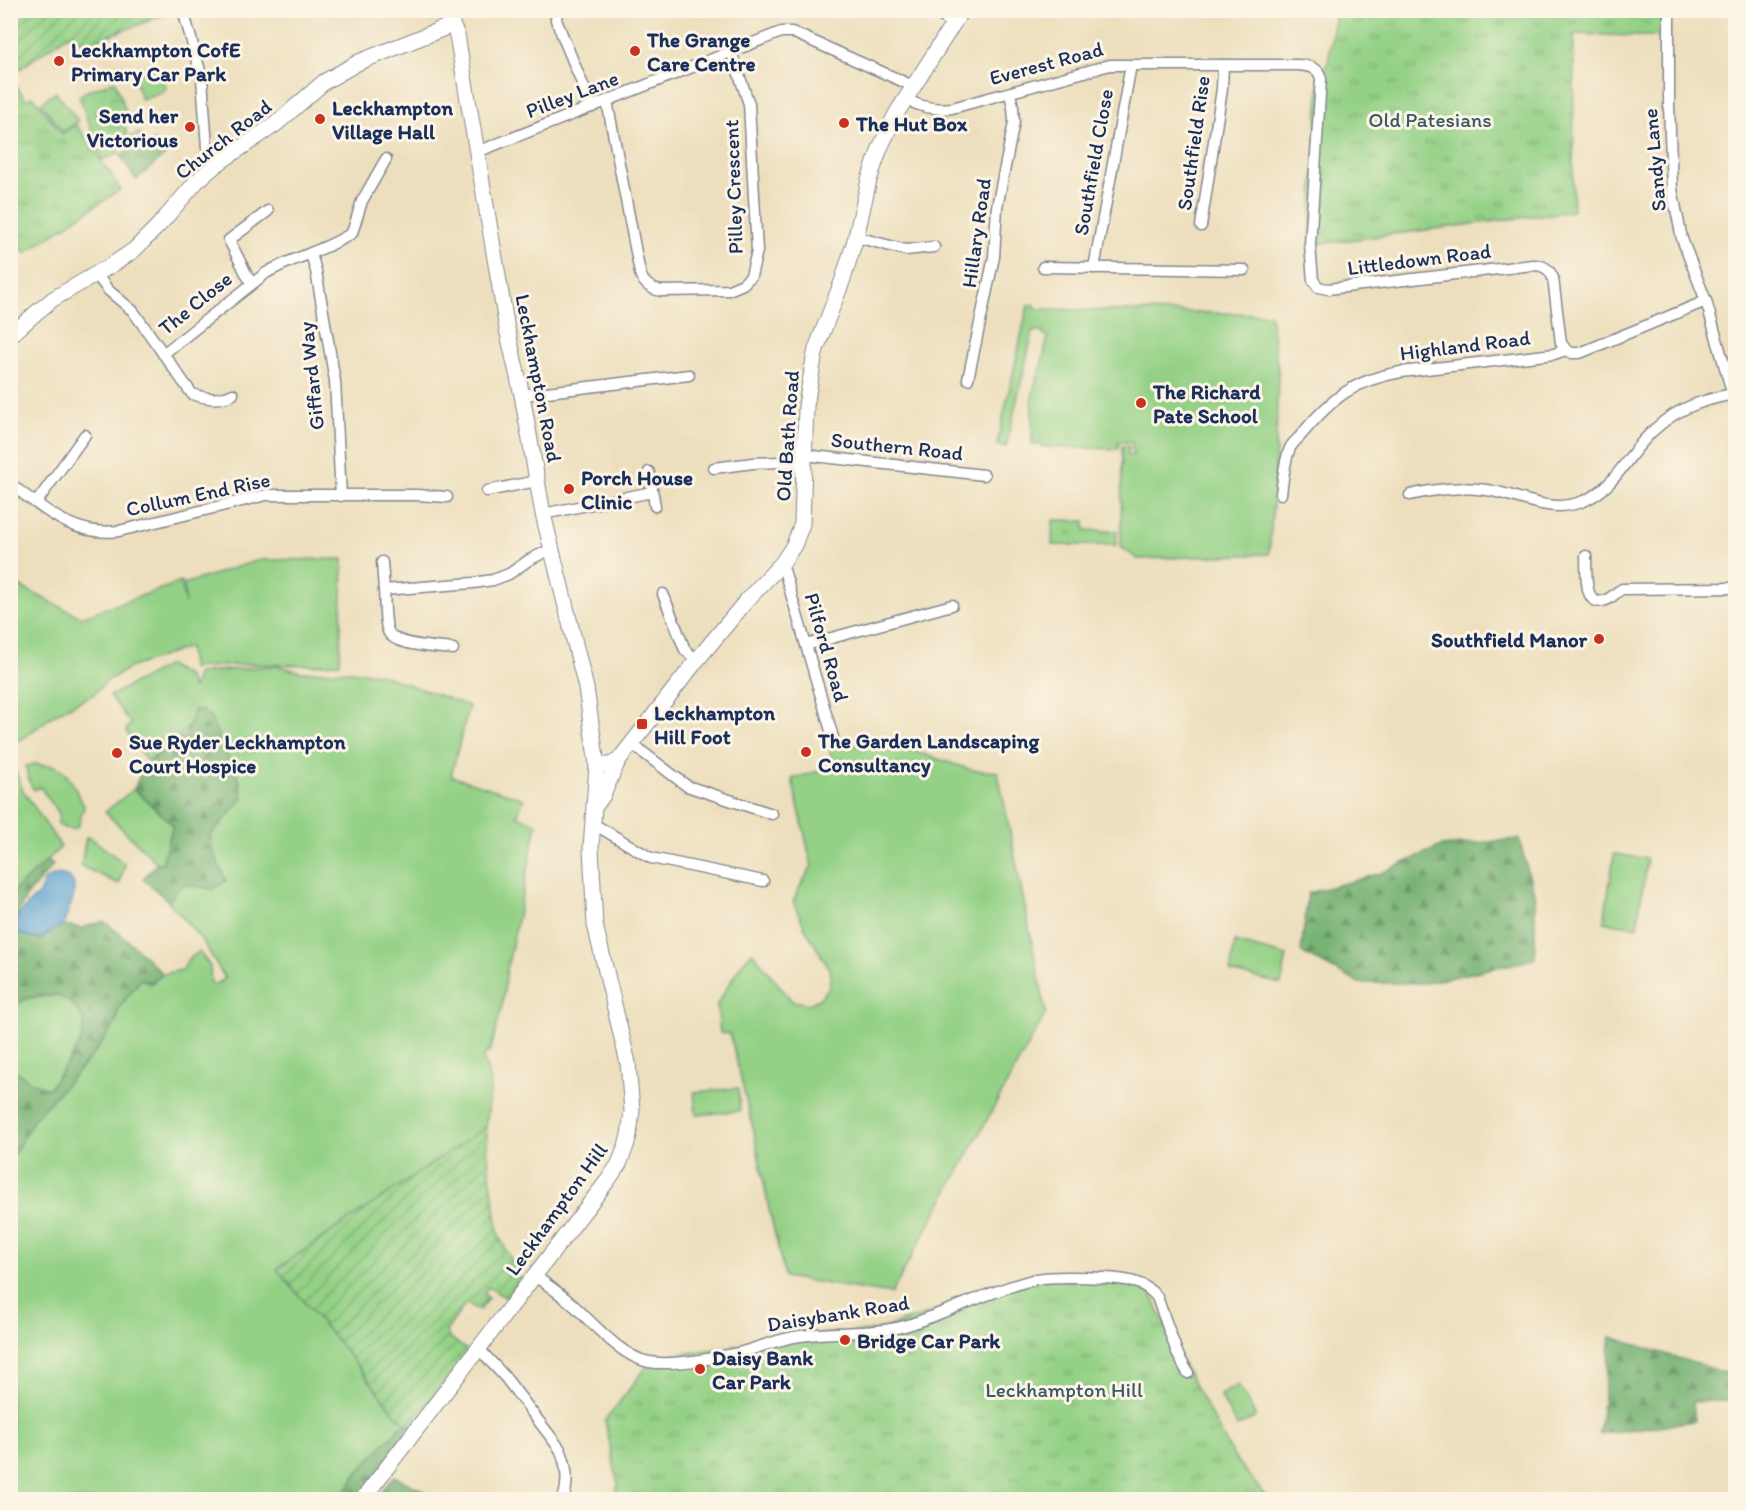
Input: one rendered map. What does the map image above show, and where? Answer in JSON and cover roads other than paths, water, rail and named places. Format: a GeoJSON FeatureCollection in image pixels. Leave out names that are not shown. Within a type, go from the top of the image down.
{"type":"FeatureCollection","features":[{"type":"Feature","properties":{"kind":"street"},"geometry":{"type":"LineString","coordinates":[[183,10],[202,78],[207,148],[217,164]]}},
{"type":"Feature","properties":{"kind":"street"},"geometry":{"type":"LineString","coordinates":[[557,10],[556,20],[592,107]]}},
{"type":"Feature","properties":{"kind":"street"},"geometry":{"type":"LineString","coordinates":[[931,10],[958,17]]}},
{"type":"Feature","properties":{"kind":"street","name":"Sandy Lane"},"geometry":{"type":"LineString","coordinates":[[1669,10],[1672,189],[1683,239],[1706,301],[1736,406]]}},
{"type":"Feature","properties":{"kind":"street","name":"Old Bath Road"},"geometry":{"type":"LineString","coordinates":[[593,815],[618,761],[697,660],[747,600],[782,563],[794,544],[802,524],[806,406],[814,357],[843,279],[856,237],[869,180],[890,126],[909,92],[958,17]]}},
{"type":"Feature","properties":{"kind":"street","name":"Church Road"},"geometry":{"type":"LineString","coordinates":[[10,336],[53,299],[134,250],[197,181],[217,164],[276,124],[324,82],[452,18]]}},
{"type":"Feature","properties":{"kind":"street","name":"Leckhampton Road"},"geometry":{"type":"LineString","coordinates":[[452,18],[507,329],[522,394],[543,514],[586,688],[597,765],[593,815]]}},
{"type":"Feature","properties":{"kind":"street","name":"Pilley Lane"},"geometry":{"type":"LineString","coordinates":[[477,152],[776,33],[792,32],[909,92]]}},
{"type":"Feature","properties":{"kind":"street","name":"Pilley Crescent"},"geometry":{"type":"LineString","coordinates":[[606,101],[640,273],[644,282],[651,288],[661,291],[729,290],[739,287],[751,276],[758,251],[749,104],[731,51]]}},
{"type":"Feature","properties":{"kind":"street","name":"Southfield Close"},"geometry":{"type":"LineString","coordinates":[[1094,267],[1131,64]]}},
{"type":"Feature","properties":{"kind":"street","name":"Everest Road"},"geometry":{"type":"LineString","coordinates":[[909,92],[922,107],[939,110],[1110,65],[1308,66],[1316,70],[1321,79],[1310,245],[1311,270]]}},
{"type":"Feature","properties":{"kind":"street","name":"Southfield Rise"},"geometry":{"type":"LineString","coordinates":[[1201,226],[1222,89],[1223,65]]}},
{"type":"Feature","properties":{"kind":"street","name":"Hillary Road"},"geometry":{"type":"LineString","coordinates":[[968,379],[994,257],[997,207],[1014,122],[1010,93]]}},
{"type":"Feature","properties":{"kind":"street","name":"The Close"},"geometry":{"type":"LineString","coordinates":[[163,354],[251,283],[284,263],[311,254],[351,233],[362,201],[386,159]]}},
{"type":"Feature","properties":{"kind":"street"},"geometry":{"type":"LineString","coordinates":[[251,283],[229,240],[268,211]]}},
{"type":"Feature","properties":{"kind":"street"},"geometry":{"type":"LineString","coordinates":[[856,237],[906,250],[934,247]]}},
{"type":"Feature","properties":{"kind":"street","name":"Giffard Way"},"geometry":{"type":"LineString","coordinates":[[311,254],[335,381],[341,496]]}},
{"type":"Feature","properties":{"kind":"street","name":"Littledown Road"},"geometry":{"type":"LineString","coordinates":[[1311,270],[1315,284],[1328,289],[1533,266],[1543,267],[1549,270],[1553,278],[1562,343],[1566,350]]}},
{"type":"Feature","properties":{"kind":"street"},"geometry":{"type":"LineString","coordinates":[[1043,267],[1244,270]]}},
{"type":"Feature","properties":{"kind":"street","name":"The Close"},"geometry":{"type":"LineString","coordinates":[[96,274],[108,290],[133,311],[192,394],[218,399],[233,394]]}},
{"type":"Feature","properties":{"kind":"street","name":"Highland Road"},"geometry":{"type":"LineString","coordinates":[[1281,494],[1287,458],[1292,445],[1322,410],[1353,388],[1389,374],[1554,354],[1566,350],[1580,353],[1706,301]]}},
{"type":"Feature","properties":{"kind":"street"},"geometry":{"type":"LineString","coordinates":[[522,394],[689,375]]}},
{"type":"Feature","properties":{"kind":"street"},"geometry":{"type":"LineString","coordinates":[[1410,495],[1441,489],[1472,489],[1505,494],[1546,506],[1578,503],[1609,486],[1644,439],[1671,416],[1697,402],[1733,394]]}},
{"type":"Feature","properties":{"kind":"street"},"geometry":{"type":"LineString","coordinates":[[36,503],[85,435]]}},
{"type":"Feature","properties":{"kind":"street","name":"Southern Road"},"geometry":{"type":"LineString","coordinates":[[714,468],[805,458],[984,475]]}},
{"type":"Feature","properties":{"kind":"street"},"geometry":{"type":"LineString","coordinates":[[648,472],[655,506]]}},
{"type":"Feature","properties":{"kind":"street"},"geometry":{"type":"LineString","coordinates":[[487,491],[537,481]]}},
{"type":"Feature","properties":{"kind":"street","name":"Collum End Rise"},"geometry":{"type":"LineString","coordinates":[[10,484],[72,525],[103,532],[119,531],[266,495],[447,497]]}},
{"type":"Feature","properties":{"kind":"street"},"geometry":{"type":"LineString","coordinates":[[543,514],[652,492]]}},
{"type":"Feature","properties":{"kind":"street"},"geometry":{"type":"LineString","coordinates":[[384,590],[473,584],[493,580],[509,574],[529,560],[551,549]]}},
{"type":"Feature","properties":{"kind":"street"},"geometry":{"type":"LineString","coordinates":[[1587,556],[1588,593],[1592,599],[1599,602],[1608,599],[1622,589],[1736,588]]}},
{"type":"Feature","properties":{"kind":"street"},"geometry":{"type":"LineString","coordinates":[[382,562],[387,631],[397,640],[453,649]]}},
{"type":"Feature","properties":{"kind":"street","name":"Pilford Road"},"geometry":{"type":"LineString","coordinates":[[782,563],[834,741]]}},
{"type":"Feature","properties":{"kind":"street"},"geometry":{"type":"LineString","coordinates":[[663,594],[684,650],[697,660]]}},
{"type":"Feature","properties":{"kind":"street"},"geometry":{"type":"LineString","coordinates":[[806,645],[952,605]]}},
{"type":"Feature","properties":{"kind":"street"},"geometry":{"type":"LineString","coordinates":[[632,744],[687,786],[772,814]]}},
{"type":"Feature","properties":{"kind":"street"},"geometry":{"type":"LineString","coordinates":[[597,765],[609,765],[618,761]]}},
{"type":"Feature","properties":{"kind":"street"},"geometry":{"type":"LineString","coordinates":[[593,815],[651,858],[763,881]]}},
{"type":"Feature","properties":{"kind":"street","name":"Leckhampton Hill"},"geometry":{"type":"LineString","coordinates":[[363,1500],[614,1172],[626,1146],[632,1123],[632,1099],[627,1063],[595,925],[591,872],[593,815]]}},
{"type":"Feature","properties":{"kind":"street","name":"Daisybank Road"},"geometry":{"type":"LineString","coordinates":[[534,1275],[569,1301],[607,1337],[634,1357],[647,1362],[660,1363],[735,1354],[784,1338],[801,1335],[895,1328],[1038,1279],[1127,1280],[1141,1284],[1157,1297],[1178,1355],[1188,1373]]}},
{"type":"Feature","properties":{"kind":"street"},"geometry":{"type":"LineString","coordinates":[[479,1349],[505,1377],[560,1449],[567,1476],[563,1500]]}},
{"type":"Feature","properties":{"kind":"water"},"geometry":{"type":"Polygon","coordinates":[[[59,874],[69,877],[74,887],[63,925],[39,939],[19,934],[16,927],[19,915],[39,894],[45,879],[59,874]]]}},
{"type":"Feature","properties":{"kind":"place","name":"The Grange Care Centre"},"geometry":{"type":"Point","coordinates":[635,51]}},
{"type":"Feature","properties":{"kind":"place","name":"Leckhampton CofE Primary Car Park"},"geometry":{"type":"Point","coordinates":[59,61]}},
{"type":"Feature","properties":{"kind":"place","name":"Leckhampton Village Hall"},"geometry":{"type":"Point","coordinates":[320,119]}},
{"type":"Feature","properties":{"kind":"place","name":"The Hut Box"},"geometry":{"type":"Point","coordinates":[844,123]}},
{"type":"Feature","properties":{"kind":"place","name":"Send her Victorious"},"geometry":{"type":"Point","coordinates":[190,127]}},
{"type":"Feature","properties":{"kind":"place","name":"The Richard Pate School"},"geometry":{"type":"Point","coordinates":[1141,403]}},
{"type":"Feature","properties":{"kind":"place","name":"Porch House Clinic"},"geometry":{"type":"Point","coordinates":[569,489]}},
{"type":"Feature","properties":{"kind":"place","name":"Southfield Manor"},"geometry":{"type":"Point","coordinates":[1599,639]}},
{"type":"Feature","properties":{"kind":"place","name":"Leckhampton Hill Foot"},"geometry":{"type":"Point","coordinates":[642,724]}},
{"type":"Feature","properties":{"kind":"place","name":"The Garden Landscaping Consultancy"},"geometry":{"type":"Point","coordinates":[806,752]}},
{"type":"Feature","properties":{"kind":"place","name":"Sue Ryder Leckhampton Court Hospice"},"geometry":{"type":"Point","coordinates":[117,753]}},
{"type":"Feature","properties":{"kind":"place","name":"Bridge Car Park"},"geometry":{"type":"Point","coordinates":[845,1340]}},
{"type":"Feature","properties":{"kind":"place","name":"Daisy Bank Car Park"},"geometry":{"type":"Point","coordinates":[700,1369]}},
{"type":"Feature","properties":{"kind":"park label","name":"Old Patesians"},"geometry":{"type":"Point","coordinates":[1430,119]}}]}
